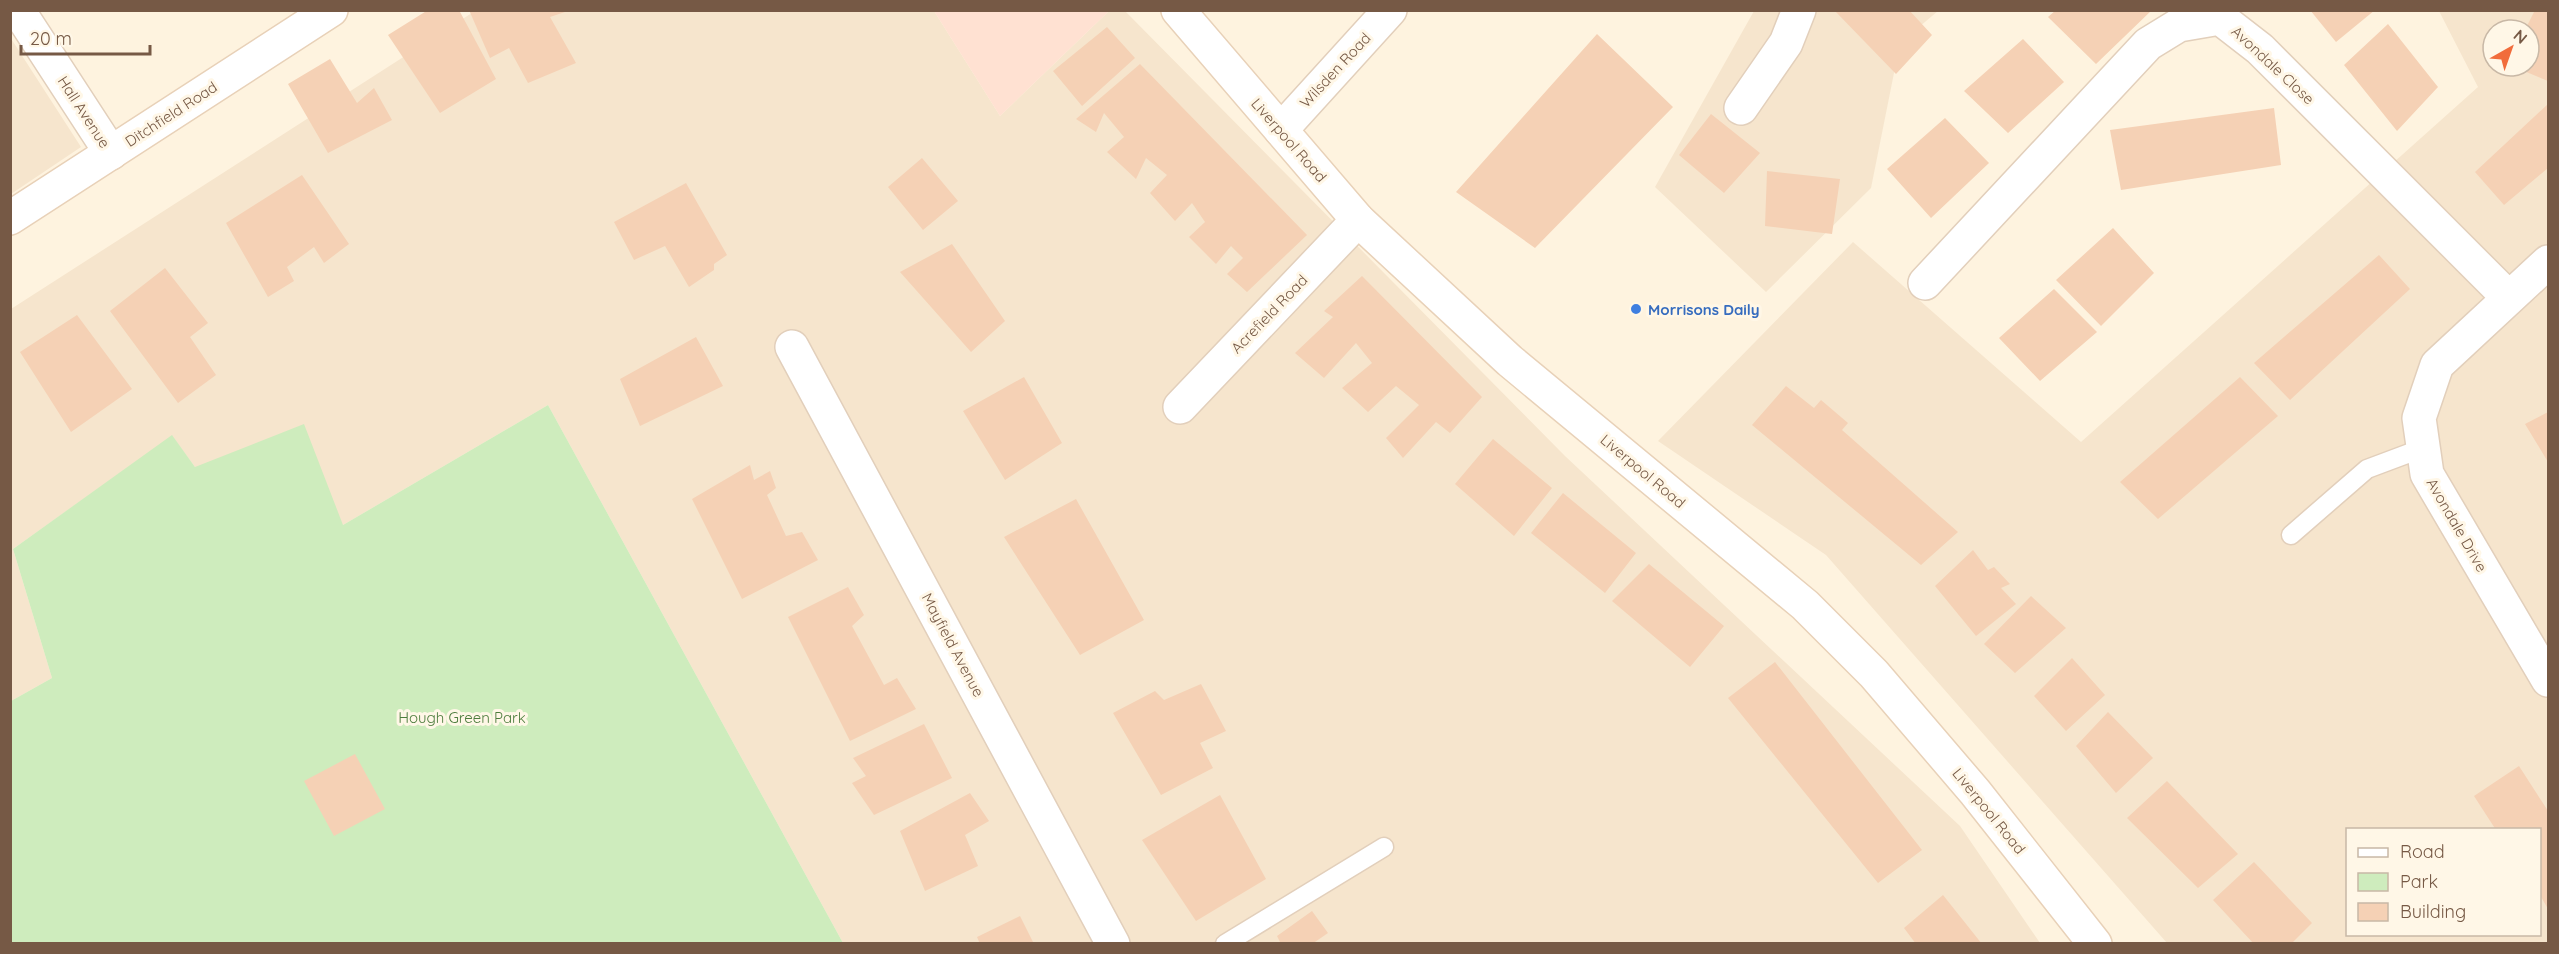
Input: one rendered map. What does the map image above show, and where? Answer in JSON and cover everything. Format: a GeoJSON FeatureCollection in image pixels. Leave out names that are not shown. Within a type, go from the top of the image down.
{"type":"FeatureCollection","features":[{"type":"Feature","properties":{"kind":"street","name":"Hall Avenue"},"geometry":{"type":"LineString","coordinates":[[18,10],[111,153]]}},
{"type":"Feature","properties":{"kind":"street","name":"Ditchfield Road"},"geometry":{"type":"LineString","coordinates":[[10,218],[331,10]]}},
{"type":"Feature","properties":{"kind":"street","name":"Liverpool Road"},"geometry":{"type":"LineString","coordinates":[[1178,10],[1358,220],[1510,361],[1805,605],[1874,674],[1975,792],[2095,944]]}},
{"type":"Feature","properties":{"kind":"street","name":"Wilsden Road"},"geometry":{"type":"LineString","coordinates":[[1281,130],[1390,10]]}},
{"type":"Feature","properties":{"kind":"street"},"geometry":{"type":"LineString","coordinates":[[1742,108],[1786,43],[1799,10]]}},
{"type":"Feature","properties":{"kind":"street","name":"Avondale Close"},"geometry":{"type":"LineString","coordinates":[[1925,283],[2148,44],[2179,25],[2220,18],[2260,49],[2509,298]]}},
{"type":"Feature","properties":{"kind":"street","name":"Acrefield Road"},"geometry":{"type":"LineString","coordinates":[[1180,407],[1358,220]]}},
{"type":"Feature","properties":{"kind":"street","name":"Avondale Drive"},"geometry":{"type":"LineString","coordinates":[[2548,262],[2437,365],[2419,418],[2427,474],[2548,680]]}},
{"type":"Feature","properties":{"kind":"street","name":"Mayfield Avenue"},"geometry":{"type":"LineString","coordinates":[[792,347],[1113,944]]}},
{"type":"Feature","properties":{"kind":"lane"},"geometry":{"type":"LineString","coordinates":[[2290,535],[2367,469],[2423,448]]}},
{"type":"Feature","properties":{"kind":"lane"},"geometry":{"type":"LineString","coordinates":[[1225,944],[1384,847]]}},
{"type":"Feature","properties":{"kind":"shaded area"},"geometry":{"type":"Polygon","coordinates":[[[475,11],[934,11],[1000,116],[1109,11],[1125,11],[1565,456],[1960,826],[2040,943],[843,943],[548,405],[343,525],[195,467],[172,436],[13,549],[52,678],[11,701],[11,309],[475,11]]]}},
{"type":"Feature","properties":{"kind":"shaded area"},"geometry":{"type":"Polygon","coordinates":[[[934,11],[1109,11],[1000,116],[934,11]]]}},
{"type":"Feature","properties":{"kind":"shaded area"},"geometry":{"type":"Polygon","coordinates":[[[1754,11],[1938,11],[1900,43],[1871,188],[1766,292],[1655,187],[1754,11]]]}},
{"type":"Feature","properties":{"kind":"shaded area"},"geometry":{"type":"Polygon","coordinates":[[[2439,11],[2548,11],[2548,943],[2167,943],[1826,555],[1658,441],[1853,242],[2081,442],[2478,87],[2439,11]]]}},
{"type":"Feature","properties":{"kind":"shaded area"},"geometry":{"type":"Polygon","coordinates":[[[10,37],[81,147],[11,194],[10,194],[10,37]]]}},
{"type":"Feature","properties":{"kind":"green space","name":"Hough Green Park"},"geometry":{"type":"Polygon","coordinates":[[[548,405],[843,943],[11,944],[11,701],[52,678],[13,549],[172,435],[195,467],[304,424],[343,525],[548,405]]]}},
{"type":"Feature","properties":{"kind":"building"},"geometry":{"type":"Polygon","coordinates":[[[428,10],[459,10],[496,79],[440,113],[388,35],[428,10]]]}},
{"type":"Feature","properties":{"kind":"building"},"geometry":{"type":"Polygon","coordinates":[[[469,10],[571,10],[550,17],[576,63],[528,83],[509,48],[490,58],[469,10]]]}},
{"type":"Feature","properties":{"kind":"building"},"geometry":{"type":"Polygon","coordinates":[[[1834,10],[1909,10],[1932,35],[1896,74],[1834,10]]]}},
{"type":"Feature","properties":{"kind":"building"},"geometry":{"type":"Polygon","coordinates":[[[2056,10],[2152,10],[2096,64],[2048,17],[2056,10]]]}},
{"type":"Feature","properties":{"kind":"building"},"geometry":{"type":"Polygon","coordinates":[[[2310,10],[2375,10],[2336,42],[2310,10]]]}},
{"type":"Feature","properties":{"kind":"building"},"geometry":{"type":"Polygon","coordinates":[[[2535,10],[2548,10],[2548,81],[2541,78],[2541,18],[2531,18],[2535,10]]]}},
{"type":"Feature","properties":{"kind":"building"},"geometry":{"type":"Polygon","coordinates":[[[2388,24],[2438,87],[2397,131],[2344,65],[2388,24]]]}},
{"type":"Feature","properties":{"kind":"building"},"geometry":{"type":"Polygon","coordinates":[[[1107,27],[1135,58],[1082,106],[1053,71],[1107,27]]]}},
{"type":"Feature","properties":{"kind":"building"},"geometry":{"type":"Polygon","coordinates":[[[1597,34],[1673,107],[1535,248],[1456,192],[1597,34]]]}},
{"type":"Feature","properties":{"kind":"building"},"geometry":{"type":"Polygon","coordinates":[[[2023,39],[2064,82],[2008,133],[1964,91],[2023,39]]]}},
{"type":"Feature","properties":{"kind":"building"},"geometry":{"type":"Polygon","coordinates":[[[330,59],[357,103],[374,88],[392,120],[328,153],[288,84],[330,59]]]}},
{"type":"Feature","properties":{"kind":"building"},"geometry":{"type":"Polygon","coordinates":[[[1140,64],[1307,235],[1247,292],[1227,274],[1243,258],[1231,246],[1216,264],[1189,237],[1205,222],[1192,203],[1175,221],[1150,193],[1167,175],[1146,158],[1136,179],[1107,152],[1124,137],[1104,113],[1096,132],[1076,119],[1140,64]]]}},
{"type":"Feature","properties":{"kind":"building"},"geometry":{"type":"Polygon","coordinates":[[[2548,104],[2548,168],[2504,205],[2475,172],[2548,104]]]}},
{"type":"Feature","properties":{"kind":"building"},"geometry":{"type":"Polygon","coordinates":[[[2274,108],[2281,165],[2121,190],[2110,130],[2274,108]]]}},
{"type":"Feature","properties":{"kind":"building"},"geometry":{"type":"Polygon","coordinates":[[[1711,114],[1760,153],[1724,193],[1679,155],[1711,114]]]}},
{"type":"Feature","properties":{"kind":"building"},"geometry":{"type":"Polygon","coordinates":[[[1945,118],[1989,163],[1931,218],[1887,169],[1945,118]]]}},
{"type":"Feature","properties":{"kind":"building"},"geometry":{"type":"Polygon","coordinates":[[[922,158],[958,201],[923,230],[888,187],[922,158]]]}},
{"type":"Feature","properties":{"kind":"building"},"geometry":{"type":"Polygon","coordinates":[[[1767,171],[1840,179],[1832,234],[1765,226],[1767,171]]]}},
{"type":"Feature","properties":{"kind":"building"},"geometry":{"type":"Polygon","coordinates":[[[302,175],[349,244],[324,263],[314,247],[287,267],[294,281],[268,297],[226,223],[302,175]]]}},
{"type":"Feature","properties":{"kind":"building"},"geometry":{"type":"Polygon","coordinates":[[[686,183],[727,255],[714,264],[714,270],[689,287],[665,246],[634,260],[614,222],[686,183]]]}},
{"type":"Feature","properties":{"kind":"building"},"geometry":{"type":"Polygon","coordinates":[[[2113,228],[2154,273],[2101,326],[2056,280],[2113,228]]]}},
{"type":"Feature","properties":{"kind":"building"},"geometry":{"type":"Polygon","coordinates":[[[952,244],[1005,321],[971,352],[900,272],[952,244]]]}},
{"type":"Feature","properties":{"kind":"building"},"geometry":{"type":"Polygon","coordinates":[[[2379,255],[2410,289],[2290,400],[2254,363],[2379,255]]]}},
{"type":"Feature","properties":{"kind":"building"},"geometry":{"type":"Polygon","coordinates":[[[165,268],[208,323],[190,337],[216,375],[178,403],[110,311],[165,268]]]}},
{"type":"Feature","properties":{"kind":"building"},"geometry":{"type":"Polygon","coordinates":[[[1362,276],[1482,397],[1450,433],[1436,422],[1403,458],[1386,438],[1419,405],[1396,386],[1368,412],[1342,388],[1372,363],[1356,343],[1324,378],[1295,353],[1333,317],[1324,311],[1362,276]]]}},
{"type":"Feature","properties":{"kind":"building"},"geometry":{"type":"Polygon","coordinates":[[[2054,289],[2097,332],[2040,381],[1999,338],[2054,289]]]}},
{"type":"Feature","properties":{"kind":"building"},"geometry":{"type":"Polygon","coordinates":[[[77,315],[132,389],[71,432],[20,352],[77,315]]]}},
{"type":"Feature","properties":{"kind":"building"},"geometry":{"type":"Polygon","coordinates":[[[696,337],[723,386],[640,426],[620,379],[696,337]]]}},
{"type":"Feature","properties":{"kind":"building"},"geometry":{"type":"Polygon","coordinates":[[[1024,377],[1062,443],[1005,480],[963,411],[1024,377]]]}},
{"type":"Feature","properties":{"kind":"building"},"geometry":{"type":"Polygon","coordinates":[[[2240,377],[2278,416],[2158,519],[2120,482],[2240,377]]]}},
{"type":"Feature","properties":{"kind":"building"},"geometry":{"type":"Polygon","coordinates":[[[1786,386],[1814,408],[1821,400],[1848,423],[1842,430],[1958,532],[1921,565],[1752,425],[1786,386]]]}},
{"type":"Feature","properties":{"kind":"building"},"geometry":{"type":"Polygon","coordinates":[[[2548,412],[2548,462],[2525,424],[2548,412]]]}},
{"type":"Feature","properties":{"kind":"building"},"geometry":{"type":"Polygon","coordinates":[[[1493,439],[1552,488],[1514,536],[1455,484],[1493,439]]]}},
{"type":"Feature","properties":{"kind":"building"},"geometry":{"type":"Polygon","coordinates":[[[750,465],[754,480],[770,471],[776,488],[767,495],[786,536],[802,532],[818,560],[742,599],[692,499],[750,465]]]}},
{"type":"Feature","properties":{"kind":"building"},"geometry":{"type":"Polygon","coordinates":[[[1563,493],[1636,553],[1605,593],[1531,533],[1563,493]]]}},
{"type":"Feature","properties":{"kind":"building"},"geometry":{"type":"Polygon","coordinates":[[[1076,499],[1144,620],[1080,655],[1004,537],[1076,499]]]}},
{"type":"Feature","properties":{"kind":"building"},"geometry":{"type":"Polygon","coordinates":[[[1973,550],[1988,570],[1994,567],[2010,584],[2001,588],[2016,604],[1976,636],[1935,586],[1973,550]]]}},
{"type":"Feature","properties":{"kind":"building"},"geometry":{"type":"Polygon","coordinates":[[[1649,564],[1724,626],[1690,667],[1612,601],[1649,564]]]}},
{"type":"Feature","properties":{"kind":"building"},"geometry":{"type":"Polygon","coordinates":[[[848,587],[864,615],[852,626],[884,685],[897,678],[916,709],[850,741],[788,617],[848,587]]]}},
{"type":"Feature","properties":{"kind":"building"},"geometry":{"type":"Polygon","coordinates":[[[2031,596],[2066,628],[2015,673],[1984,644],[2031,596]]]}},
{"type":"Feature","properties":{"kind":"building"},"geometry":{"type":"Polygon","coordinates":[[[2072,658],[2105,695],[2066,731],[2034,696],[2072,658]]]}},
{"type":"Feature","properties":{"kind":"building"},"geometry":{"type":"Polygon","coordinates":[[[1775,662],[1922,850],[1878,883],[1728,698],[1775,662]]]}},
{"type":"Feature","properties":{"kind":"building"},"geometry":{"type":"Polygon","coordinates":[[[1201,684],[1226,731],[1200,743],[1213,768],[1161,795],[1113,713],[1155,691],[1164,700],[1201,684]]]}},
{"type":"Feature","properties":{"kind":"building"},"geometry":{"type":"Polygon","coordinates":[[[2108,712],[2153,758],[2116,793],[2076,746],[2108,712]]]}},
{"type":"Feature","properties":{"kind":"building"},"geometry":{"type":"Polygon","coordinates":[[[924,724],[952,778],[874,815],[852,783],[866,776],[853,758],[924,724]]]}},
{"type":"Feature","properties":{"kind":"building"},"geometry":{"type":"Polygon","coordinates":[[[355,754],[385,809],[334,836],[304,781],[355,754]]]}},
{"type":"Feature","properties":{"kind":"building"},"geometry":{"type":"Polygon","coordinates":[[[2519,766],[2548,811],[2548,909],[2541,897],[2541,828],[2495,828],[2474,796],[2519,766]]]}},
{"type":"Feature","properties":{"kind":"building"},"geometry":{"type":"Polygon","coordinates":[[[2167,781],[2238,854],[2198,888],[2127,818],[2167,781]]]}},
{"type":"Feature","properties":{"kind":"building"},"geometry":{"type":"Polygon","coordinates":[[[970,793],[989,821],[965,835],[978,866],[925,891],[900,831],[970,793]]]}},
{"type":"Feature","properties":{"kind":"building"},"geometry":{"type":"Polygon","coordinates":[[[1220,795],[1266,879],[1196,921],[1142,840],[1220,795]]]}},
{"type":"Feature","properties":{"kind":"building"},"geometry":{"type":"Polygon","coordinates":[[[2254,862],[2312,923],[2291,944],[2254,944],[2213,900],[2254,862]]]}},
{"type":"Feature","properties":{"kind":"building"},"geometry":{"type":"Polygon","coordinates":[[[1943,895],[1982,944],[1916,944],[1904,928],[1943,895]]]}},
{"type":"Feature","properties":{"kind":"building"},"geometry":{"type":"Polygon","coordinates":[[[1312,911],[1328,933],[1312,944],[1281,944],[1277,936],[1312,911]]]}},
{"type":"Feature","properties":{"kind":"building"},"geometry":{"type":"Polygon","coordinates":[[[1020,916],[1034,944],[980,944],[977,937],[1020,916]]]}},
{"type":"Feature","properties":{"kind":"place","name":"Morrisons Daily"},"geometry":{"type":"Point","coordinates":[1636,309]}}]}
